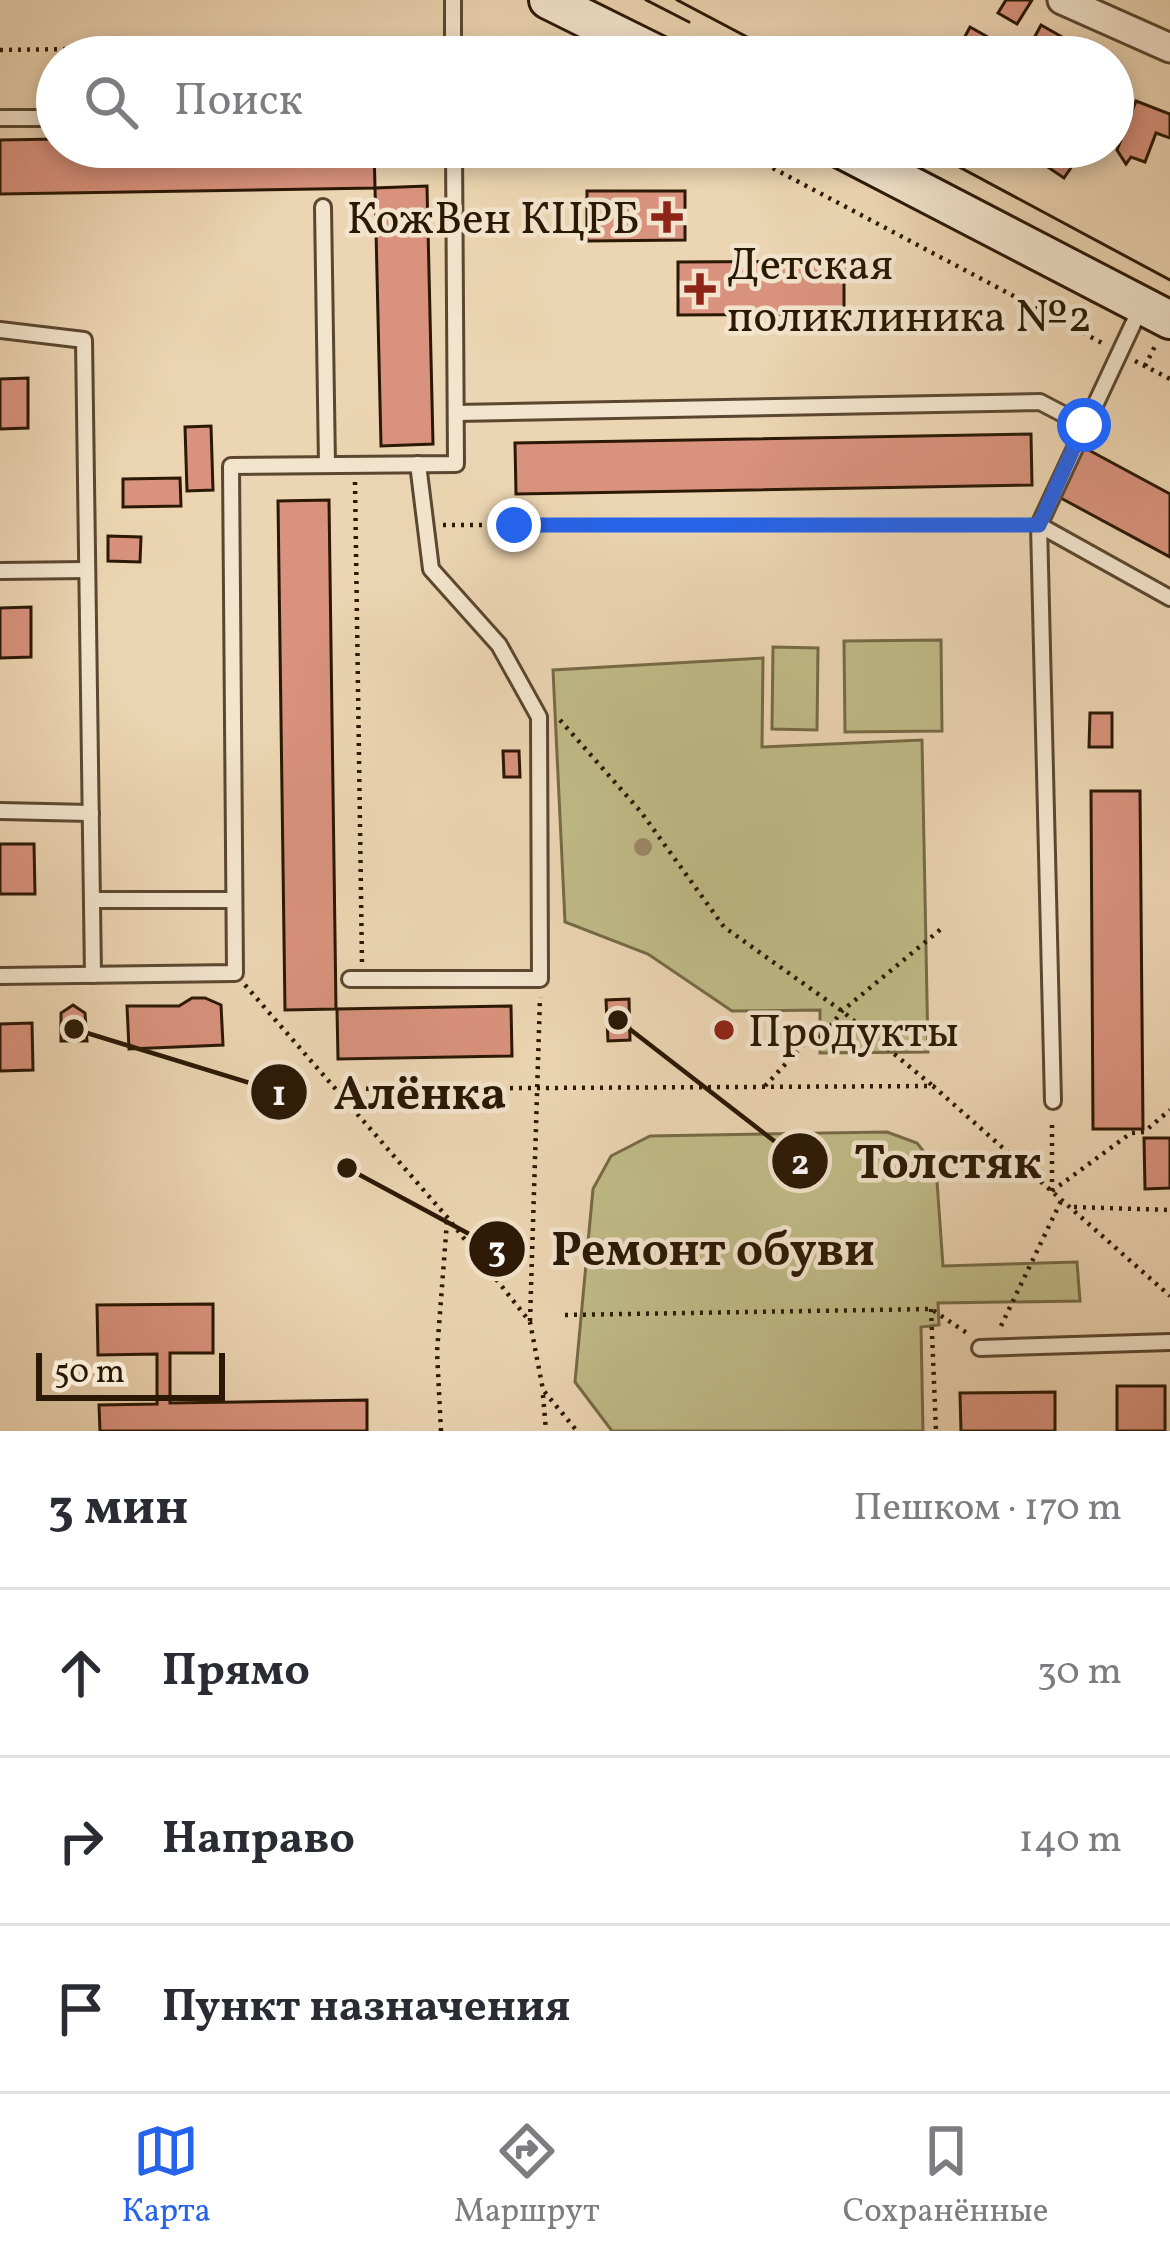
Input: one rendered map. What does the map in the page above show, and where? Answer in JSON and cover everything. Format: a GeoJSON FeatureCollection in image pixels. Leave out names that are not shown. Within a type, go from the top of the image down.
{"type":"FeatureCollection","features":[{"type":"Feature","properties":{"kind":"main road"},"geometry":{"type":"LineString","coordinates":[[548,0],[621,36]]}},
{"type":"Feature","properties":{"kind":"main road"},"geometry":{"type":"LineString","coordinates":[[877,168],[1156,313]]}},
{"type":"Feature","properties":{"kind":"street"},"geometry":{"type":"LineString","coordinates":[[1062,0],[1170,48]]}},
{"type":"Feature","properties":{"kind":"lane"},"geometry":{"type":"LineString","coordinates":[[453,0],[453,36]]}},
{"type":"Feature","properties":{"kind":"lane"},"geometry":{"type":"LineString","coordinates":[[0,118],[36,118]]}},
{"type":"Feature","properties":{"kind":"lane"},"geometry":{"type":"LineString","coordinates":[[0,976],[235,973],[231,466],[456,464],[454,168]]}},
{"type":"Feature","properties":{"kind":"lane"},"geometry":{"type":"LineString","coordinates":[[323,207],[328,465]]}},
{"type":"Feature","properties":{"kind":"lane"},"geometry":{"type":"LineString","coordinates":[[1052,1101],[1039,525],[1119,352],[1156,313]]}},
{"type":"Feature","properties":{"kind":"lane"},"geometry":{"type":"LineString","coordinates":[[0,330],[84,340],[93,975]]}},
{"type":"Feature","properties":{"kind":"lane"},"geometry":{"type":"LineString","coordinates":[[456,413],[1040,402],[1084,425]]}},
{"type":"Feature","properties":{"kind":"lane"},"geometry":{"type":"LineString","coordinates":[[356,979],[540,979],[538,717],[499,645],[430,569],[418,464]]}},
{"type":"Feature","properties":{"kind":"lane"},"geometry":{"type":"LineString","coordinates":[[1039,525],[1170,598]]}},
{"type":"Feature","properties":{"kind":"lane"},"geometry":{"type":"LineString","coordinates":[[0,571],[87,570]]}},
{"type":"Feature","properties":{"kind":"lane"},"geometry":{"type":"LineString","coordinates":[[0,812],[91,813]]}},
{"type":"Feature","properties":{"kind":"lane"},"geometry":{"type":"LineString","coordinates":[[92,900],[234,900]]}},
{"type":"Feature","properties":{"kind":"lane"},"geometry":{"type":"LineString","coordinates":[[985,1348],[1170,1342]]}},
{"type":"Feature","properties":{"kind":"path"},"geometry":{"type":"LineString","coordinates":[[0,50],[36,50]]}},
{"type":"Feature","properties":{"kind":"path"},"geometry":{"type":"LineString","coordinates":[[773,168],[1170,379]]}},
{"type":"Feature","properties":{"kind":"path"},"geometry":{"type":"LineString","coordinates":[[355,465],[356,979]]}},
{"type":"Feature","properties":{"kind":"path"},"geometry":{"type":"LineString","coordinates":[[425,525],[1039,525]]}},
{"type":"Feature","properties":{"kind":"path"},"geometry":{"type":"LineString","coordinates":[[538,717],[564,721],[641,812],[724,927],[842,1011],[933,1086],[1170,1296]]}},
{"type":"Feature","properties":{"kind":"path"},"geometry":{"type":"LineString","coordinates":[[765,1086],[806,1042],[823,1036],[842,1011],[941,928]]}},
{"type":"Feature","properties":{"kind":"path"},"geometry":{"type":"LineString","coordinates":[[235,973],[339,1089],[530,1322]]}},
{"type":"Feature","properties":{"kind":"path"},"geometry":{"type":"LineString","coordinates":[[540,979],[530,1322],[546,1431]]}},
{"type":"Feature","properties":{"kind":"path"},"geometry":{"type":"LineString","coordinates":[[339,1089],[933,1086]]}},
{"type":"Feature","properties":{"kind":"path"},"geometry":{"type":"LineString","coordinates":[[1052,1101],[1052,1191]]}},
{"type":"Feature","properties":{"kind":"path"},"geometry":{"type":"LineString","coordinates":[[1052,1191],[1170,1110]]}},
{"type":"Feature","properties":{"kind":"path"},"geometry":{"type":"LineString","coordinates":[[565,1315],[931,1309],[985,1348],[1061,1200]]}},
{"type":"Feature","properties":{"kind":"path"},"geometry":{"type":"LineString","coordinates":[[1069,1207],[1170,1210]]}},
{"type":"Feature","properties":{"kind":"path"},"geometry":{"type":"LineString","coordinates":[[441,1431],[437,1352],[447,1217]]}},
{"type":"Feature","properties":{"kind":"path"},"geometry":{"type":"LineString","coordinates":[[931,1309],[935,1431]]}},
{"type":"Feature","properties":{"kind":"path"},"geometry":{"type":"LineString","coordinates":[[543,1390],[577,1431]]}},
{"type":"Feature","properties":{"kind":"shaded area"},"geometry":{"type":"Polygon","coordinates":[[[941,640],[942,731],[845,732],[844,641],[941,640]]]}},
{"type":"Feature","properties":{"kind":"shaded area"},"geometry":{"type":"Polygon","coordinates":[[[773,647],[818,648],[817,730],[772,729],[773,647]]]}},
{"type":"Feature","properties":{"kind":"shaded area"},"geometry":{"type":"Polygon","coordinates":[[[763,658],[762,747],[922,740],[928,1052],[820,1053],[820,1010],[732,1011],[648,954],[565,922],[553,670],[763,658]]]}},
{"type":"Feature","properties":{"kind":"shaded area"},"geometry":{"type":"Polygon","coordinates":[[[887,1132],[917,1143],[936,1167],[943,1266],[1077,1262],[1080,1301],[938,1303],[939,1325],[921,1327],[923,1431],[612,1431],[575,1382],[593,1189],[611,1156],[650,1136],[887,1132]]]}},
{"type":"Feature","properties":{"kind":"building"},"geometry":{"type":"Polygon","coordinates":[[[1006,0],[1032,0],[1017,24],[998,13],[1006,0]]]}},
{"type":"Feature","properties":{"kind":"building"},"geometry":{"type":"Polygon","coordinates":[[[1041,25],[1060,36],[1035,36],[1041,25]]]}},
{"type":"Feature","properties":{"kind":"building"},"geometry":{"type":"Polygon","coordinates":[[[970,27],[986,36],[965,36],[970,27]]]}},
{"type":"Feature","properties":{"kind":"building"},"geometry":{"type":"Polygon","coordinates":[[[1136,101],[1170,114],[1170,138],[1156,133],[1145,162],[1134,158],[1136,101]]]}},
{"type":"Feature","properties":{"kind":"building"},"geometry":{"type":"Polygon","coordinates":[[[36,139],[36,168],[375,168],[375,188],[0,194],[0,140],[36,139]]]}},
{"type":"Feature","properties":{"kind":"building"},"geometry":{"type":"Polygon","coordinates":[[[1049,168],[1071,168],[1064,178],[1049,168]]]}},
{"type":"Feature","properties":{"kind":"building"},"geometry":{"type":"Polygon","coordinates":[[[427,186],[433,444],[381,446],[375,188],[427,186]]]}},
{"type":"Feature","properties":{"kind":"building"},"geometry":{"type":"Polygon","coordinates":[[[587,191],[685,191],[685,240],[587,241],[587,191]]]}},
{"type":"Feature","properties":{"kind":"building"},"geometry":{"type":"Polygon","coordinates":[[[844,261],[844,314],[678,315],[678,262],[844,261]]]}},
{"type":"Feature","properties":{"kind":"building"},"geometry":{"type":"Polygon","coordinates":[[[28,378],[28,428],[0,429],[0,379],[28,378]]]}},
{"type":"Feature","properties":{"kind":"building"},"geometry":{"type":"Polygon","coordinates":[[[211,426],[213,490],[187,491],[185,427],[211,426]]]}},
{"type":"Feature","properties":{"kind":"building"},"geometry":{"type":"Polygon","coordinates":[[[1031,434],[1032,485],[516,494],[515,443],[1031,434]]]}},
{"type":"Feature","properties":{"kind":"building"},"geometry":{"type":"Polygon","coordinates":[[[1083,447],[1170,494],[1170,557],[1057,496],[1083,447]]]}},
{"type":"Feature","properties":{"kind":"building"},"geometry":{"type":"Polygon","coordinates":[[[180,478],[181,506],[123,507],[123,479],[180,478]]]}},
{"type":"Feature","properties":{"kind":"building"},"geometry":{"type":"Polygon","coordinates":[[[329,500],[336,1009],[285,1010],[278,501],[329,500]]]}},
{"type":"Feature","properties":{"kind":"building"},"geometry":{"type":"Polygon","coordinates":[[[108,536],[141,537],[140,562],[108,561],[108,536]]]}},
{"type":"Feature","properties":{"kind":"building"},"geometry":{"type":"Polygon","coordinates":[[[31,607],[31,657],[0,658],[0,608],[31,607]]]}},
{"type":"Feature","properties":{"kind":"building"},"geometry":{"type":"Polygon","coordinates":[[[1090,713],[1112,713],[1112,747],[1089,747],[1090,713]]]}},
{"type":"Feature","properties":{"kind":"building"},"geometry":{"type":"Polygon","coordinates":[[[503,751],[519,751],[520,777],[504,777],[503,751]]]}},
{"type":"Feature","properties":{"kind":"building"},"geometry":{"type":"Polygon","coordinates":[[[1091,791],[1140,791],[1143,1129],[1093,1129],[1091,791]]]}},
{"type":"Feature","properties":{"kind":"building"},"geometry":{"type":"Polygon","coordinates":[[[0,844],[34,844],[35,894],[0,894],[0,844]]]}},
{"type":"Feature","properties":{"kind":"building"},"geometry":{"type":"Polygon","coordinates":[[[192,998],[221,1005],[223,1045],[129,1049],[127,1006],[179,1006],[192,998]]]}},
{"type":"Feature","properties":{"kind":"building"},"geometry":{"type":"Polygon","coordinates":[[[629,999],[630,1040],[608,1041],[606,1000],[629,999]]]}},
{"type":"Feature","properties":{"kind":"building"},"geometry":{"type":"Polygon","coordinates":[[[73,1005],[85,1013],[87,1041],[61,1041],[61,1013],[73,1005]]]}},
{"type":"Feature","properties":{"kind":"building"},"geometry":{"type":"Polygon","coordinates":[[[511,1006],[512,1056],[338,1059],[337,1009],[511,1006]]]}},
{"type":"Feature","properties":{"kind":"building"},"geometry":{"type":"Polygon","coordinates":[[[32,1023],[33,1070],[0,1071],[0,1024],[32,1023]]]}},
{"type":"Feature","properties":{"kind":"building"},"geometry":{"type":"Polygon","coordinates":[[[1144,1138],[1170,1138],[1170,1188],[1145,1189],[1144,1138]]]}},
{"type":"Feature","properties":{"kind":"building"},"geometry":{"type":"Polygon","coordinates":[[[213,1304],[213,1353],[170,1353],[170,1403],[367,1400],[367,1431],[100,1431],[99,1405],[157,1404],[157,1354],[98,1355],[97,1305],[213,1304]]]}},
{"type":"Feature","properties":{"kind":"building"},"geometry":{"type":"Polygon","coordinates":[[[1117,1386],[1165,1386],[1165,1431],[1117,1431],[1117,1386]]]}},
{"type":"Feature","properties":{"kind":"building"},"geometry":{"type":"Polygon","coordinates":[[[1055,1392],[1055,1431],[961,1431],[960,1393],[1055,1392]]]}},
{"type":"Feature","properties":{"kind":"tram line"},"geometry":{"type":"LineString","coordinates":[[646,0],[689,22]]}},
{"type":"Feature","properties":{"kind":"tram line"},"geometry":{"type":"LineString","coordinates":[[677,0],[745,36]]}},
{"type":"Feature","properties":{"kind":"tram line"},"geometry":{"type":"LineString","coordinates":[[961,168],[1170,280]]}},
{"type":"Feature","properties":{"kind":"place","name":"КожВен КЦРБ"},"geometry":{"type":"Point","coordinates":[667,217]}},
{"type":"Feature","properties":{"kind":"place","name":"Детская поликлиника №2"},"geometry":{"type":"Point","coordinates":[700,289]}},
{"type":"Feature","properties":{"kind":"place","name":"Толстяк"},"geometry":{"type":"Point","coordinates":[618,1020]}},
{"type":"Feature","properties":{"kind":"place","name":"Алёнка"},"geometry":{"type":"Point","coordinates":[74,1029]}},
{"type":"Feature","properties":{"kind":"place","name":"Продукты"},"geometry":{"type":"Point","coordinates":[724,1030]}},
{"type":"Feature","properties":{"kind":"place","name":"Ремонт обуви"},"geometry":{"type":"Point","coordinates":[347,1168]}},
{"type":"Feature","properties":{"kind":"route"},"geometry":{"type":"LineString","coordinates":[[514,525],[1039,525],[1084,425]]}}]}
